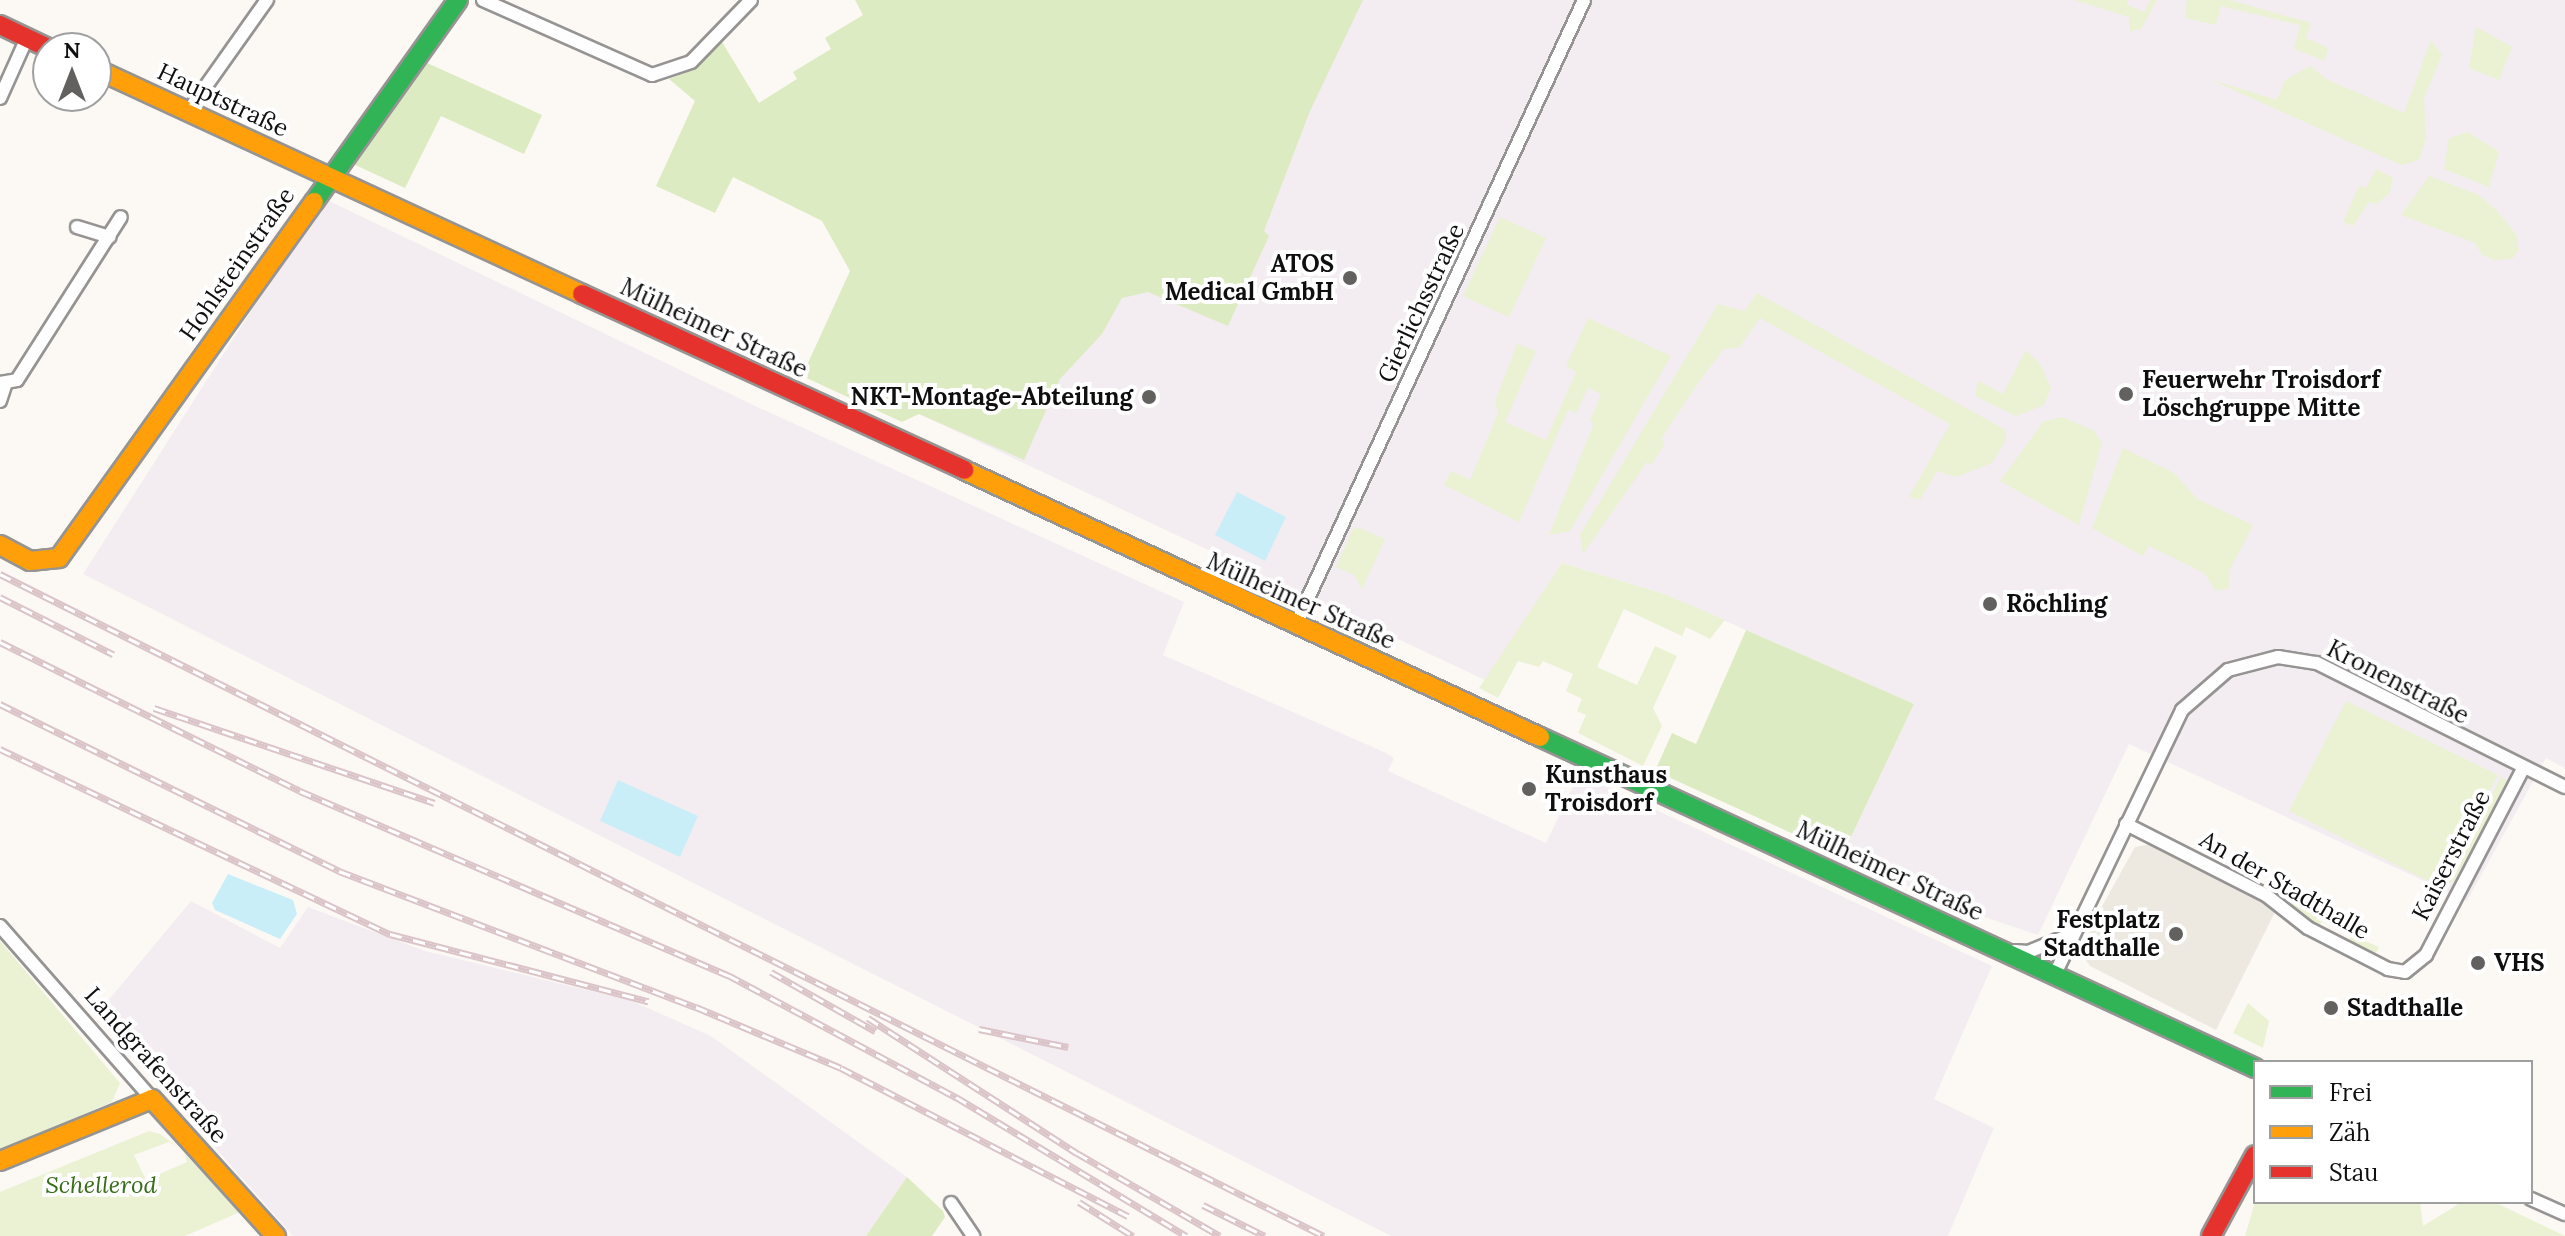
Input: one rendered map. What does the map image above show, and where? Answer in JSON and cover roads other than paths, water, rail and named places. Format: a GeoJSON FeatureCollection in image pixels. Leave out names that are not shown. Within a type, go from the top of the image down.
{"type":"FeatureCollection","features":[{"type":"Feature","properties":{"kind":"main road","name":"Hohlsteinstraße"},"geometry":{"type":"LineString","coordinates":[[0,545],[30,561],[59,558],[329,176],[458,0]]}},
{"type":"Feature","properties":{"kind":"main road"},"geometry":{"type":"LineString","coordinates":[[0,25],[32,40]]}},
{"type":"Feature","properties":{"kind":"main road","name":"Hauptstraße"},"geometry":{"type":"LineString","coordinates":[[112,76],[329,176]]}},
{"type":"Feature","properties":{"kind":"main road","name":"Mülheimer Straße"},"geometry":{"type":"LineString","coordinates":[[329,176],[2253,1067]]}},
{"type":"Feature","properties":{"kind":"main road"},"geometry":{"type":"LineString","coordinates":[[2221,1052],[2253,1080]]}},
{"type":"Feature","properties":{"kind":"main road"},"geometry":{"type":"LineString","coordinates":[[0,1161],[152,1099]]}},
{"type":"Feature","properties":{"kind":"main road","name":"Landgrafenstraße"},"geometry":{"type":"LineString","coordinates":[[152,1099],[276,1236]]}},
{"type":"Feature","properties":{"kind":"main road"},"geometry":{"type":"LineString","coordinates":[[2211,1236],[2253,1159]]}},
{"type":"Feature","properties":{"kind":"street"},"geometry":{"type":"LineString","coordinates":[[189,110],[267,0]]}},
{"type":"Feature","properties":{"kind":"street"},"geometry":{"type":"LineString","coordinates":[[483,0],[652,75],[691,62],[751,0]]}},
{"type":"Feature","properties":{"kind":"street","name":"Gierlichsstraße"},"geometry":{"type":"LineString","coordinates":[[1296,624],[1584,0]]}},
{"type":"Feature","properties":{"kind":"street"},"geometry":{"type":"LineString","coordinates":[[0,98],[27,38]]}},
{"type":"Feature","properties":{"kind":"street"},"geometry":{"type":"LineString","coordinates":[[0,401],[3,383],[17,380],[121,217]]}},
{"type":"Feature","properties":{"kind":"street"},"geometry":{"type":"LineString","coordinates":[[77,227],[110,237]]}},
{"type":"Feature","properties":{"kind":"street","name":"Kronenstraße"},"geometry":{"type":"LineString","coordinates":[[2055,974],[2190,699],[2228,670],[2265,658],[2317,663],[2523,769],[2565,787]]}},
{"type":"Feature","properties":{"kind":"street","name":"Kaiserstraße"},"geometry":{"type":"LineString","coordinates":[[2420,962],[2523,769]]}},
{"type":"Feature","properties":{"kind":"street","name":"An der Stadthalle"},"geometry":{"type":"LineString","coordinates":[[2126,824],[2266,895],[2288,916],[2388,969],[2405,972],[2420,962]]}},
{"type":"Feature","properties":{"kind":"street","name":"Landgrafenstraße"},"geometry":{"type":"LineString","coordinates":[[0,926],[152,1099]]}},
{"type":"Feature","properties":{"kind":"street"},"geometry":{"type":"LineString","coordinates":[[2003,949],[2028,952],[2072,934]]}},
{"type":"Feature","properties":{"kind":"street"},"geometry":{"type":"LineString","coordinates":[[2533,1200],[2565,1214]]}},
{"type":"Feature","properties":{"kind":"street"},"geometry":{"type":"LineString","coordinates":[[951,1203],[973,1236]]}},
{"type":"Feature","properties":{"kind":"water"},"geometry":{"type":"Polygon","coordinates":[[[1237,492],[1286,517],[1265,561],[1215,535],[1237,492]]]}},
{"type":"Feature","properties":{"kind":"water"},"geometry":{"type":"Polygon","coordinates":[[[618,780],[698,816],[680,857],[600,821],[618,780]]]}},
{"type":"Feature","properties":{"kind":"water"},"geometry":{"type":"Polygon","coordinates":[[[228,874],[293,900],[297,914],[280,939],[215,910],[212,903],[228,874]]]}},
{"type":"Feature","properties":{"kind":"railway"},"geometry":{"type":"LineString","coordinates":[[0,574],[1324,1236]]}},
{"type":"Feature","properties":{"kind":"railway"},"geometry":{"type":"LineString","coordinates":[[0,597],[113,654]]}},
{"type":"Feature","properties":{"kind":"railway"},"geometry":{"type":"LineString","coordinates":[[0,642],[300,791],[728,975],[956,1097],[1186,1236]]}},
{"type":"Feature","properties":{"kind":"railway"},"geometry":{"type":"LineString","coordinates":[[0,704],[339,871],[696,1007],[841,1068],[1128,1216]]}},
{"type":"Feature","properties":{"kind":"railway"},"geometry":{"type":"LineString","coordinates":[[154,708],[434,803]]}},
{"type":"Feature","properties":{"kind":"railway"},"geometry":{"type":"LineString","coordinates":[[0,749],[390,934],[648,1001]]}},
{"type":"Feature","properties":{"kind":"railway"},"geometry":{"type":"LineString","coordinates":[[771,972],[875,1031]]}},
{"type":"Feature","properties":{"kind":"railway"},"geometry":{"type":"LineString","coordinates":[[868,1018],[1077,1153],[1220,1236]]}},
{"type":"Feature","properties":{"kind":"railway"},"geometry":{"type":"LineString","coordinates":[[979,1029],[1068,1047]]}},
{"type":"Feature","properties":{"kind":"railway"},"geometry":{"type":"LineString","coordinates":[[1079,1202],[1133,1236]]}},
{"type":"Feature","properties":{"kind":"railway"},"geometry":{"type":"LineString","coordinates":[[1203,1205],[1265,1236]]}},
{"type":"Feature","properties":{"kind":"place","name":"ATOS Medical GmbH"},"geometry":{"type":"Point","coordinates":[1350,278]}},
{"type":"Feature","properties":{"kind":"place","name":"Feuerwehr Troisdorf Löschgruppe Mitte"},"geometry":{"type":"Point","coordinates":[2126,394]}},
{"type":"Feature","properties":{"kind":"place","name":"NKT-Montage-Abteilung"},"geometry":{"type":"Point","coordinates":[1149,397]}},
{"type":"Feature","properties":{"kind":"place","name":"Röchling"},"geometry":{"type":"Point","coordinates":[1990,604]}},
{"type":"Feature","properties":{"kind":"place","name":"Kunsthaus Troisdorf"},"geometry":{"type":"Point","coordinates":[1529,789]}},
{"type":"Feature","properties":{"kind":"place","name":"Festplatz Stadthalle"},"geometry":{"type":"Point","coordinates":[2176,934]}},
{"type":"Feature","properties":{"kind":"place","name":"VHS"},"geometry":{"type":"Point","coordinates":[2478,963]}},
{"type":"Feature","properties":{"kind":"place","name":"Stadthalle"},"geometry":{"type":"Point","coordinates":[2331,1008]}},
{"type":"Feature","properties":{"kind":"park label","name":"Schellerod"},"geometry":{"type":"Point","coordinates":[101,1185]}}]}
